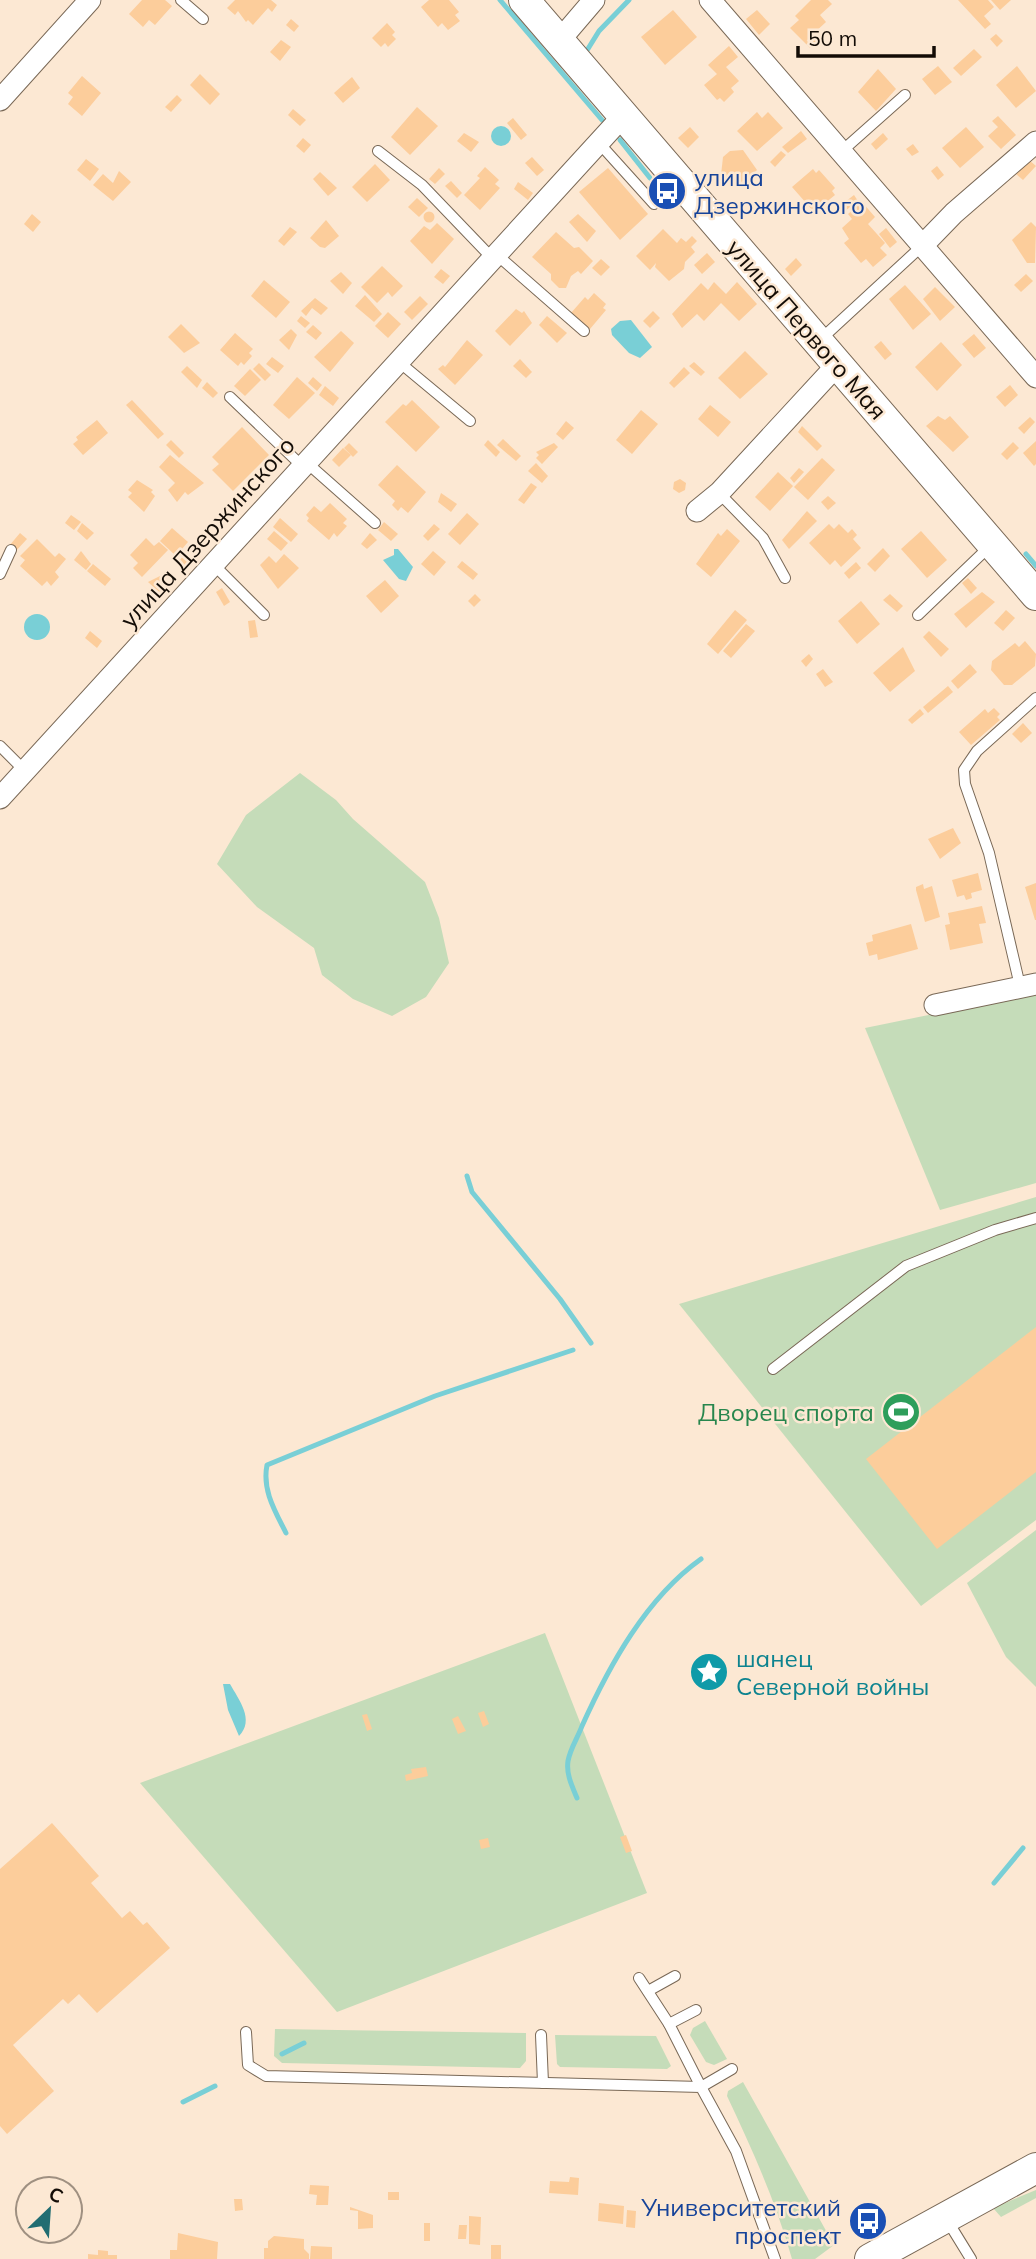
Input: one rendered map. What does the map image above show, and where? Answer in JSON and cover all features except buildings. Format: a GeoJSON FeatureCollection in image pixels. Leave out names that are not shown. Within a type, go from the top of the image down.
{"type":"FeatureCollection","features":[{"type":"Feature","properties":{"kind":"street"},"geometry":{"type":"LineString","coordinates":[[0,100],[90,0]]}},
{"type":"Feature","properties":{"kind":"street","name":"улица Первого Мая"},"geometry":{"type":"LineString","coordinates":[[524,0],[1036,595]]}},
{"type":"Feature","properties":{"kind":"street"},"geometry":{"type":"LineString","coordinates":[[559,41],[594,0]]}},
{"type":"Feature","properties":{"kind":"street"},"geometry":{"type":"LineString","coordinates":[[710,0],[1036,377]]}},
{"type":"Feature","properties":{"kind":"street","name":"улица Дзержинского"},"geometry":{"type":"LineString","coordinates":[[0,798],[623,116]]}},
{"type":"Feature","properties":{"kind":"street"},"geometry":{"type":"LineString","coordinates":[[923,245],[954,213],[1036,142]]}},
{"type":"Feature","properties":{"kind":"street"},"geometry":{"type":"LineString","coordinates":[[697,511],[719,493],[837,365]]}},
{"type":"Feature","properties":{"kind":"street"},"geometry":{"type":"LineString","coordinates":[[935,1005],[1028,985]]}},
{"type":"Feature","properties":{"kind":"street"},"geometry":{"type":"LineString","coordinates":[[870,2259],[1036,2168]]}},
{"type":"Feature","properties":{"kind":"lane"},"geometry":{"type":"LineString","coordinates":[[181,0],[203,19]]}},
{"type":"Feature","properties":{"kind":"lane"},"geometry":{"type":"LineString","coordinates":[[842,151],[905,95]]}},
{"type":"Feature","properties":{"kind":"lane"},"geometry":{"type":"LineString","coordinates":[[599,143],[654,204]]}},
{"type":"Feature","properties":{"kind":"lane"},"geometry":{"type":"LineString","coordinates":[[378,151],[422,186],[494,256],[584,331]]}},
{"type":"Feature","properties":{"kind":"lane"},"geometry":{"type":"LineString","coordinates":[[818,342],[923,245]]}},
{"type":"Feature","properties":{"kind":"lane"},"geometry":{"type":"LineString","coordinates":[[399,362],[470,421]]}},
{"type":"Feature","properties":{"kind":"lane"},"geometry":{"type":"LineString","coordinates":[[230,397],[304,464],[376,523]]}},
{"type":"Feature","properties":{"kind":"lane"},"geometry":{"type":"LineString","coordinates":[[719,493],[763,538],[785,578]]}},
{"type":"Feature","properties":{"kind":"lane"},"geometry":{"type":"LineString","coordinates":[[918,615],[992,544]]}},
{"type":"Feature","properties":{"kind":"lane"},"geometry":{"type":"LineString","coordinates":[[0,574],[11,550]]}},
{"type":"Feature","properties":{"kind":"lane"},"geometry":{"type":"LineString","coordinates":[[213,564],[264,615]]}},
{"type":"Feature","properties":{"kind":"lane"},"geometry":{"type":"LineString","coordinates":[[1028,985],[989,853],[965,784],[964,770],[977,751],[1036,698]]}},
{"type":"Feature","properties":{"kind":"lane"},"geometry":{"type":"LineString","coordinates":[[0,746],[25,771]]}},
{"type":"Feature","properties":{"kind":"lane"},"geometry":{"type":"LineString","coordinates":[[773,1369],[906,1266],[995,1230],[1036,1218]]}},
{"type":"Feature","properties":{"kind":"lane"},"geometry":{"type":"LineString","coordinates":[[648,1991],[675,1976]]}},
{"type":"Feature","properties":{"kind":"lane"},"geometry":{"type":"LineString","coordinates":[[639,1978],[669,2024],[736,2151],[775,2259]]}},
{"type":"Feature","properties":{"kind":"lane"},"geometry":{"type":"LineString","coordinates":[[669,2024],[696,2010]]}},
{"type":"Feature","properties":{"kind":"lane"},"geometry":{"type":"LineString","coordinates":[[246,2032],[248,2066],[266,2077],[702,2087],[732,2070]]}},
{"type":"Feature","properties":{"kind":"lane"},"geometry":{"type":"LineString","coordinates":[[541,2035],[543,2083]]}},
{"type":"Feature","properties":{"kind":"lane"},"geometry":{"type":"LineString","coordinates":[[946,2217],[971,2259]]}},
{"type":"Feature","properties":{"kind":"green space"},"geometry":{"type":"Polygon","coordinates":[[[300,773],[336,800],[353,819],[425,882],[439,918],[449,963],[426,997],[392,1016],[353,999],[322,975],[314,948],[257,907],[217,864],[246,815],[300,773]]]}},
{"type":"Feature","properties":{"kind":"green space"},"geometry":{"type":"Polygon","coordinates":[[[1036,993],[1036,1183],[940,1210],[865,1028],[1036,993]]]}},
{"type":"Feature","properties":{"kind":"green space","name":"Дворец спорта"},"geometry":{"type":"Polygon","coordinates":[[[1036,1197],[1036,1520],[921,1606],[679,1304],[1036,1197]]]}},
{"type":"Feature","properties":{"kind":"green space"},"geometry":{"type":"Polygon","coordinates":[[[1036,1530],[1036,1687],[1006,1657],[967,1583],[1036,1530]]]}},
{"type":"Feature","properties":{"kind":"green space"},"geometry":{"type":"Polygon","coordinates":[[[545,1633],[647,1893],[337,2012],[140,1783],[545,1633]]]}},
{"type":"Feature","properties":{"kind":"green space"},"geometry":{"type":"Polygon","coordinates":[[[705,2021],[727,2059],[714,2065],[706,2062],[690,2035],[693,2028],[705,2021]]]}},
{"type":"Feature","properties":{"kind":"green space"},"geometry":{"type":"Polygon","coordinates":[[[275,2029],[526,2033],[526,2061],[520,2068],[282,2063],[274,2056],[275,2029]]]}},
{"type":"Feature","properties":{"kind":"green space"},"geometry":{"type":"Polygon","coordinates":[[[555,2035],[656,2036],[671,2066],[667,2069],[560,2067],[557,2064],[555,2035]]]}},
{"type":"Feature","properties":{"kind":"green space"},"geometry":{"type":"Polygon","coordinates":[[[743,2082],[834,2245],[815,2259],[792,2259],[771,2196],[727,2096],[728,2091],[743,2082]]]}},
{"type":"Feature","properties":{"kind":"green space"},"geometry":{"type":"Polygon","coordinates":[[[1036,2190],[1036,2198],[1001,2217],[993,2208],[1036,2190]]]}},
{"type":"Feature","properties":{"kind":"water"},"geometry":{"type":"Polygon","coordinates":[[[501,126],[508,129],[511,136],[508,143],[501,146],[494,143],[491,136],[494,129],[501,126]]]}},
{"type":"Feature","properties":{"kind":"water"},"geometry":{"type":"Polygon","coordinates":[[[631,320],[652,347],[640,358],[629,353],[612,335],[611,329],[620,321],[631,320]]]}},
{"type":"Feature","properties":{"kind":"water"},"geometry":{"type":"Polygon","coordinates":[[[394,549],[398,549],[413,567],[406,581],[399,579],[383,560],[394,555],[394,549]]]}},
{"type":"Feature","properties":{"kind":"water"},"geometry":{"type":"Polygon","coordinates":[[[37,614],[46,618],[50,627],[46,636],[37,640],[28,636],[24,627],[28,618],[37,614]]]}},
{"type":"Feature","properties":{"kind":"water"},"geometry":{"type":"Polygon","coordinates":[[[223,1684],[230,1684],[244,1710],[246,1723],[239,1736],[228,1710],[223,1684]]]}},
{"type":"Feature","properties":{"kind":"waterway"},"geometry":{"type":"LineString","coordinates":[[500,0],[602,120]]}},
{"type":"Feature","properties":{"kind":"waterway"},"geometry":{"type":"LineString","coordinates":[[586,52],[599,31],[629,0]]}},
{"type":"Feature","properties":{"kind":"waterway"},"geometry":{"type":"LineString","coordinates":[[620,140],[650,178]]}},
{"type":"Feature","properties":{"kind":"waterway"},"geometry":{"type":"LineString","coordinates":[[1026,554],[1036,566]]}},
{"type":"Feature","properties":{"kind":"waterway"},"geometry":{"type":"LineString","coordinates":[[467,1176],[472,1192],[560,1299],[591,1343]]}},
{"type":"Feature","properties":{"kind":"waterway"},"geometry":{"type":"LineString","coordinates":[[286,1533],[268,1492],[267,1465],[435,1396],[573,1350]]}},
{"type":"Feature","properties":{"kind":"waterway"},"geometry":{"type":"LineString","coordinates":[[577,1798],[569,1775],[569,1757],[604,1680],[646,1613],[681,1575],[701,1559]]}},
{"type":"Feature","properties":{"kind":"waterway"},"geometry":{"type":"LineString","coordinates":[[994,1883],[1023,1848]]}},
{"type":"Feature","properties":{"kind":"waterway"},"geometry":{"type":"LineString","coordinates":[[282,2054],[304,2043]]}},
{"type":"Feature","properties":{"kind":"waterway"},"geometry":{"type":"LineString","coordinates":[[183,2102],[215,2086]]}},
{"type":"Feature","properties":{"kind":"place","name":"улица Дзержинского"},"geometry":{"type":"Point","coordinates":[667,191]}},
{"type":"Feature","properties":{"kind":"place","name":"Дворец спорта"},"geometry":{"type":"Point","coordinates":[901,1412]}},
{"type":"Feature","properties":{"kind":"place","name":"шанец Северной войны"},"geometry":{"type":"Point","coordinates":[709,1672]}},
{"type":"Feature","properties":{"kind":"place","name":"Университетский проспект"},"geometry":{"type":"Point","coordinates":[868,2221]}}]}
